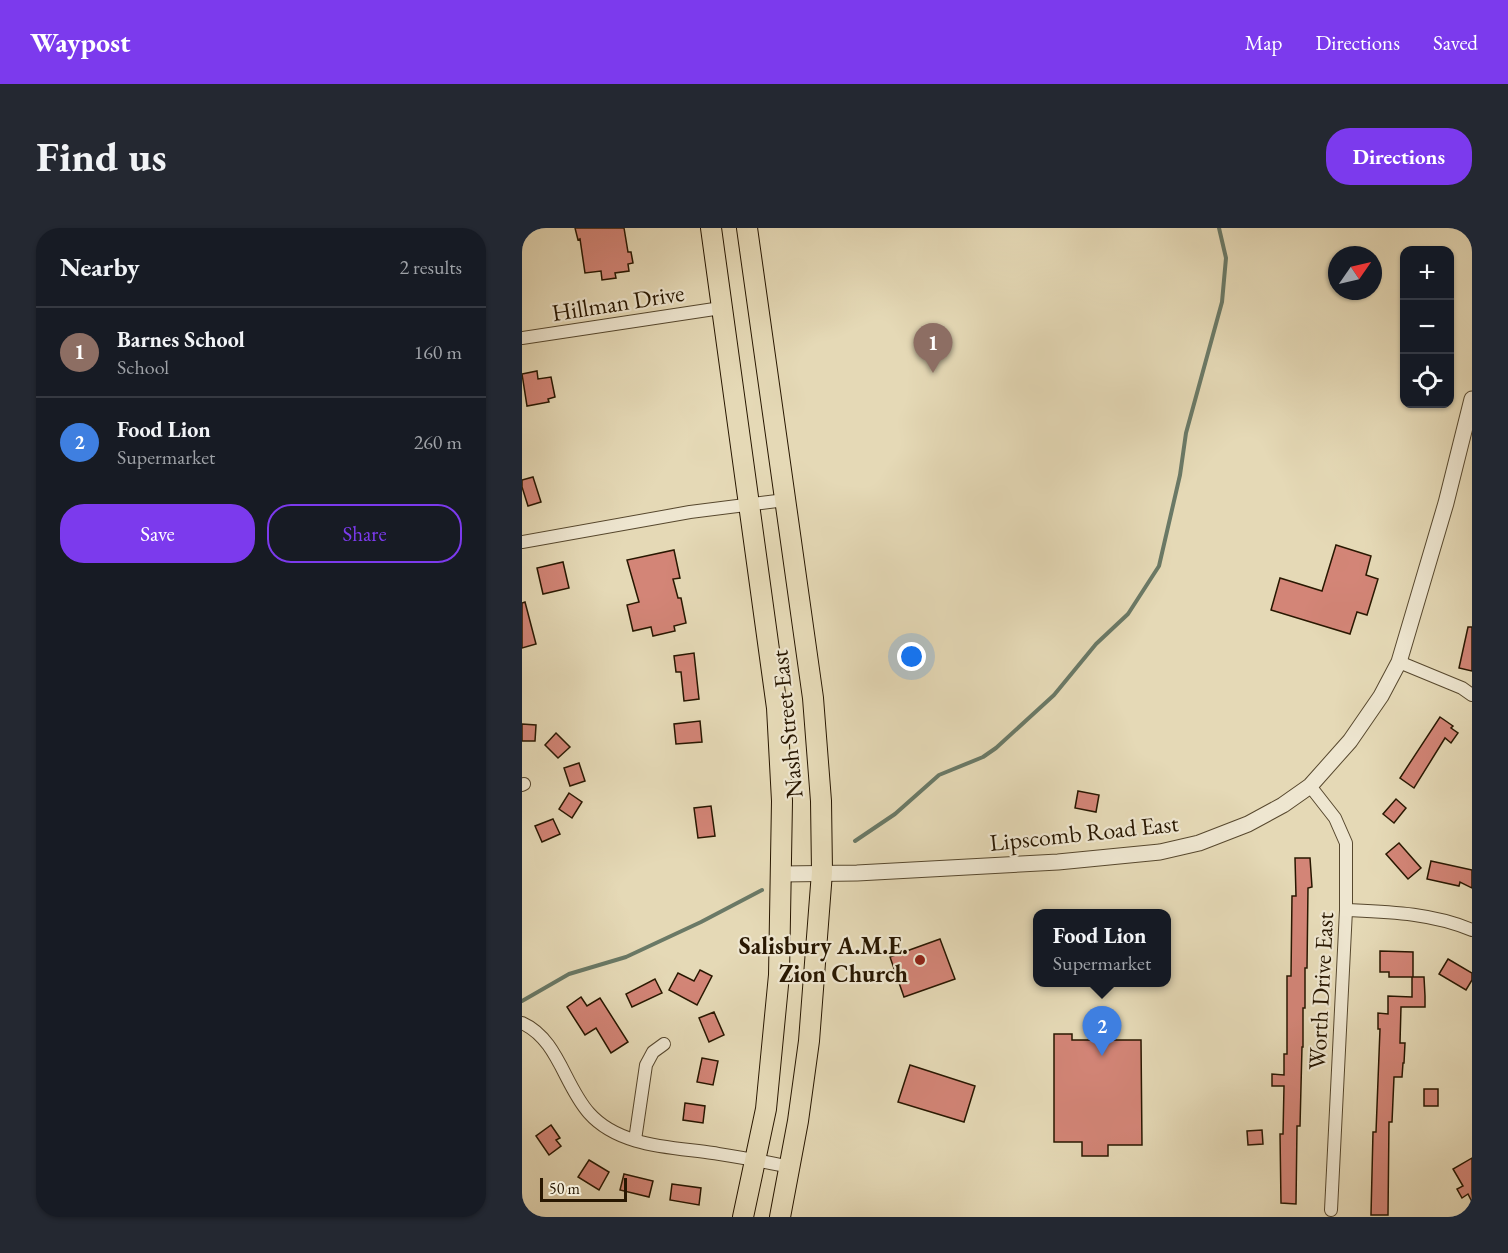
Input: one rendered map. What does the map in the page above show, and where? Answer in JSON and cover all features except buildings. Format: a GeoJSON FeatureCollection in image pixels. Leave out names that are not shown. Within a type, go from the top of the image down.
{"type":"FeatureCollection","features":[{"type":"Feature","properties":{"kind":"main road","name":"Nash Street East"},"geometry":{"type":"LineString","coordinates":[[711,228],[777,708],[782,801],[779,975],[766,1109],[743,1217]]}},
{"type":"Feature","properties":{"kind":"main road","name":"Nash Street East"},"geometry":{"type":"LineString","coordinates":[[747,228],[817,740],[821,801],[822,872],[816,978],[798,1121],[780,1217]]}},
{"type":"Feature","properties":{"kind":"street","name":"Hillman Drive"},"geometry":{"type":"LineString","coordinates":[[522,338],[721,308]]}},
{"type":"Feature","properties":{"kind":"street","name":"Lipscomb Road East"},"geometry":{"type":"LineString","coordinates":[[782,874],[857,873],[1058,862],[1160,852],[1199,843],[1248,824],[1283,805],[1310,786],[1350,741],[1373,710],[1399,662],[1443,514],[1472,399]]}},
{"type":"Feature","properties":{"kind":"street"},"geometry":{"type":"LineString","coordinates":[[522,542],[690,512],[785,500]]}},
{"type":"Feature","properties":{"kind":"street"},"geometry":{"type":"LineString","coordinates":[[1399,662],[1462,688],[1472,695]]}},
{"type":"Feature","properties":{"kind":"street","name":"Worth Drive East"},"geometry":{"type":"LineString","coordinates":[[1310,786],[1335,818],[1346,843],[1346,910],[1330,1210]]}},
{"type":"Feature","properties":{"kind":"street"},"geometry":{"type":"LineString","coordinates":[[1346,910],[1427,915],[1472,930]]}},
{"type":"Feature","properties":{"kind":"street"},"geometry":{"type":"LineString","coordinates":[[522,1023],[531,1027],[545,1040],[590,1114],[617,1133],[645,1143],[789,1167]]}},
{"type":"Feature","properties":{"kind":"street"},"geometry":{"type":"LineString","coordinates":[[634,1140],[646,1065],[653,1052],[664,1044]]}},
{"type":"Feature","properties":{"kind":"waterway"},"geometry":{"type":"LineString","coordinates":[[855,841],[895,814],[939,775],[983,757],[996,748],[1054,695],[1096,644],[1128,614],[1159,566],[1180,475],[1186,433],[1222,302],[1226,258],[1219,228]]}},
{"type":"Feature","properties":{"kind":"waterway"},"geometry":{"type":"LineString","coordinates":[[522,1001],[569,974],[626,957],[762,890]]}},
{"type":"Feature","properties":{"kind":"place","name":"Barnes School"},"geometry":{"type":"Point","coordinates":[933,373]}},
{"type":"Feature","properties":{"kind":"place","name":"Salisbury A.M.E. Zion Church"},"geometry":{"type":"Point","coordinates":[920,960]}},
{"type":"Feature","properties":{"kind":"place","name":"Food Lion"},"geometry":{"type":"Point","coordinates":[1102,1056]}}]}
